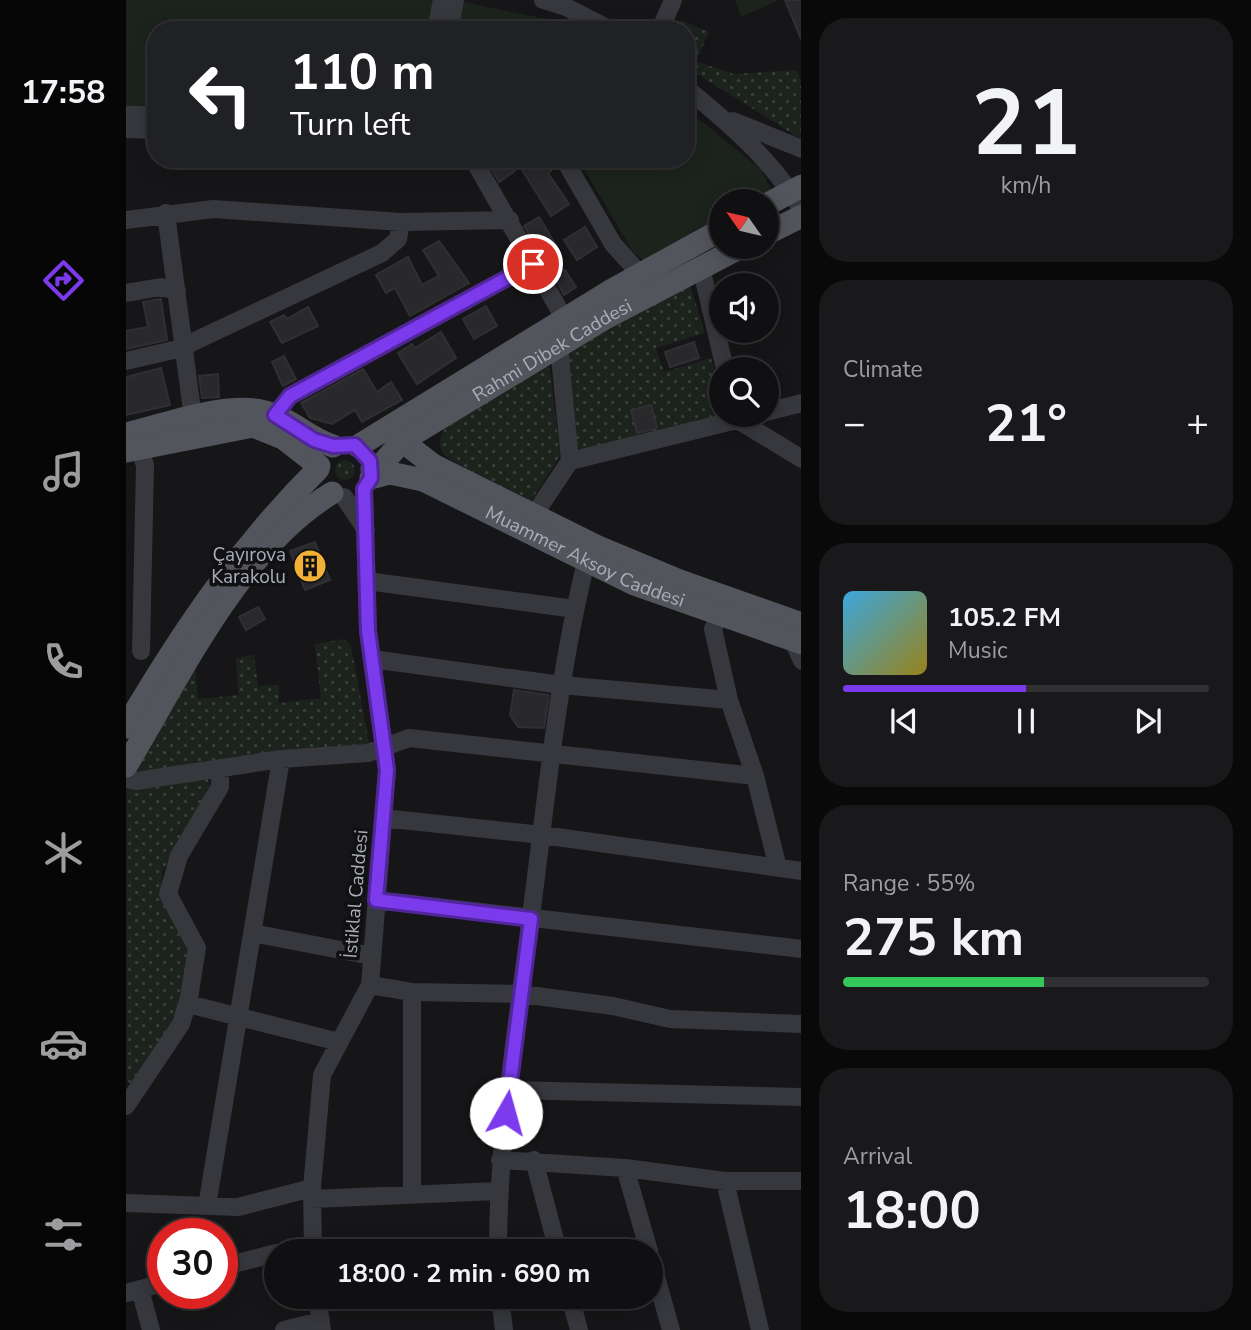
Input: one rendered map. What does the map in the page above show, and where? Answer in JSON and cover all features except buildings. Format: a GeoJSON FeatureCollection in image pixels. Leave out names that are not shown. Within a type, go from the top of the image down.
{"type":"FeatureCollection","features":[{"type":"Feature","properties":{"kind":"main road"},"geometry":{"type":"LineString","coordinates":[[779,201],[798,196]]}},
{"type":"Feature","properties":{"kind":"main road"},"geometry":{"type":"LineString","coordinates":[[779,227],[801,216]]}},
{"type":"Feature","properties":{"kind":"main road","name":"Rahmi Dibek Caddesi"},"geometry":{"type":"LineString","coordinates":[[126,766],[194,648],[262,555],[295,517],[357,485],[383,463],[395,435],[564,318],[709,237]]}},
{"type":"Feature","properties":{"kind":"main road","name":"Rahmi Dibek Caddesi"},"geometry":{"type":"LineString","coordinates":[[333,446],[344,443],[358,446],[436,421],[559,346],[717,259]]}},
{"type":"Feature","properties":{"kind":"main road"},"geometry":{"type":"LineString","coordinates":[[130,444],[193,418],[235,410],[275,415],[314,440],[333,446],[321,458],[319,467],[322,483],[357,485],[367,454],[358,446]]}},
{"type":"Feature","properties":{"kind":"main road"},"geometry":{"type":"LineString","coordinates":[[436,421],[430,443],[434,460],[440,468]]}},
{"type":"Feature","properties":{"kind":"main road"},"geometry":{"type":"LineString","coordinates":[[130,444],[253,426],[283,438],[319,467]]}},
{"type":"Feature","properties":{"kind":"main road"},"geometry":{"type":"LineString","coordinates":[[395,435],[440,468],[799,642]]}},
{"type":"Feature","properties":{"kind":"main road"},"geometry":{"type":"LineString","coordinates":[[126,727],[164,662],[242,551],[319,467]]}},
{"type":"Feature","properties":{"kind":"main road","name":"Muammer Aksoy Caddesi"},"geometry":{"type":"LineString","coordinates":[[357,485],[390,473],[423,480],[586,562],[645,588],[799,642]]}},
{"type":"Feature","properties":{"kind":"street"},"geometry":{"type":"LineString","coordinates":[[438,21],[442,0]]}},
{"type":"Feature","properties":{"kind":"street"},"geometry":{"type":"LineString","coordinates":[[451,21],[455,0]]}},
{"type":"Feature","properties":{"kind":"street"},"geometry":{"type":"LineString","coordinates":[[542,0],[566,7],[593,21]]}},
{"type":"Feature","properties":{"kind":"street"},"geometry":{"type":"LineString","coordinates":[[664,21],[673,0]]}},
{"type":"Feature","properties":{"kind":"street"},"geometry":{"type":"LineString","coordinates":[[695,96],[746,137],[798,196]]}},
{"type":"Feature","properties":{"kind":"street"},"geometry":{"type":"LineString","coordinates":[[716,113],[801,149]]}},
{"type":"Feature","properties":{"kind":"street"},"geometry":{"type":"LineString","coordinates":[[126,115],[147,116]]}},
{"type":"Feature","properties":{"kind":"street"},"geometry":{"type":"LineString","coordinates":[[126,129],[147,130]]}},
{"type":"Feature","properties":{"kind":"street"},"geometry":{"type":"LineString","coordinates":[[478,168],[564,318]]}},
{"type":"Feature","properties":{"kind":"street"},"geometry":{"type":"LineString","coordinates":[[569,168],[614,244],[640,274]]}},
{"type":"Feature","properties":{"kind":"street"},"geometry":{"type":"LineString","coordinates":[[126,220],[213,209],[401,222],[510,220]]}},
{"type":"Feature","properties":{"kind":"street"},"geometry":{"type":"LineString","coordinates":[[166,213],[193,418]]}},
{"type":"Feature","properties":{"kind":"street"},"geometry":{"type":"LineString","coordinates":[[126,361],[184,346],[382,253],[398,239],[401,222]]}},
{"type":"Feature","properties":{"kind":"street"},"geometry":{"type":"LineString","coordinates":[[275,415],[290,396],[533,264]]}},
{"type":"Feature","properties":{"kind":"street"},"geometry":{"type":"LineString","coordinates":[[701,267],[722,357]]}},
{"type":"Feature","properties":{"kind":"street"},"geometry":{"type":"LineString","coordinates":[[126,293],[161,287],[177,291]]}},
{"type":"Feature","properties":{"kind":"street"},"geometry":{"type":"LineString","coordinates":[[534,515],[570,461],[559,346]]}},
{"type":"Feature","properties":{"kind":"street"},"geometry":{"type":"LineString","coordinates":[[779,409],[801,403]]}},
{"type":"Feature","properties":{"kind":"street"},"geometry":{"type":"LineString","coordinates":[[570,461],[709,424]]}},
{"type":"Feature","properties":{"kind":"street"},"geometry":{"type":"LineString","coordinates":[[752,427],[801,459]]}},
{"type":"Feature","properties":{"kind":"street"},"geometry":{"type":"LineString","coordinates":[[130,444],[145,465],[134,648],[164,662]]}},
{"type":"Feature","properties":{"kind":"street","name":"İstiklal Caddesi"},"geometry":{"type":"LineString","coordinates":[[312,1239],[312,1193],[322,1075],[370,985],[383,818],[386,744],[368,631],[366,530],[357,485]]}},
{"type":"Feature","properties":{"kind":"street"},"geometry":{"type":"LineString","coordinates":[[498,1239],[500,1160],[561,685],[586,562]]}},
{"type":"Feature","properties":{"kind":"street"},"geometry":{"type":"LineString","coordinates":[[367,581],[575,609]]}},
{"type":"Feature","properties":{"kind":"street"},"geometry":{"type":"LineString","coordinates":[[719,616],[713,629],[729,700],[755,776],[778,868]]}},
{"type":"Feature","properties":{"kind":"street"},"geometry":{"type":"LineString","coordinates":[[372,659],[561,685],[729,700]]}},
{"type":"Feature","properties":{"kind":"street"},"geometry":{"type":"LineString","coordinates":[[126,778],[136,781],[281,759],[368,753],[386,744],[409,738],[755,776]]}},
{"type":"Feature","properties":{"kind":"street"},"geometry":{"type":"LineString","coordinates":[[207,1206],[281,759]]}},
{"type":"Feature","properties":{"kind":"street"},"geometry":{"type":"LineString","coordinates":[[126,1106],[181,1024],[188,1004],[197,948],[168,894],[179,856],[220,787],[220,768]]}},
{"type":"Feature","properties":{"kind":"street"},"geometry":{"type":"LineString","coordinates":[[383,818],[542,835],[801,871]]}},
{"type":"Feature","properties":{"kind":"street"},"geometry":{"type":"LineString","coordinates":[[376,900],[801,949]]}},
{"type":"Feature","properties":{"kind":"street"},"geometry":{"type":"LineString","coordinates":[[252,933],[372,956]]}},
{"type":"Feature","properties":{"kind":"street"},"geometry":{"type":"LineString","coordinates":[[370,985],[412,992],[521,994],[613,1006],[670,1018],[801,1024]]}},
{"type":"Feature","properties":{"kind":"street"},"geometry":{"type":"LineString","coordinates":[[412,992],[412,1194]]}},
{"type":"Feature","properties":{"kind":"street"},"geometry":{"type":"LineString","coordinates":[[188,1004],[339,1042]]}},
{"type":"Feature","properties":{"kind":"street"},"geometry":{"type":"LineString","coordinates":[[509,1090],[801,1097]]}},
{"type":"Feature","properties":{"kind":"street"},"geometry":{"type":"LineString","coordinates":[[500,1160],[534,1160],[625,1168],[725,1181],[801,1181]]}},
{"type":"Feature","properties":{"kind":"street"},"geometry":{"type":"LineString","coordinates":[[534,1160],[555,1239]]}},
{"type":"Feature","properties":{"kind":"street"},"geometry":{"type":"LineString","coordinates":[[625,1168],[646,1239]]}},
{"type":"Feature","properties":{"kind":"street"},"geometry":{"type":"LineString","coordinates":[[725,1181],[760,1330]]}},
{"type":"Feature","properties":{"kind":"street"},"geometry":{"type":"LineString","coordinates":[[126,1203],[238,1207],[312,1193],[498,1191]]}},
{"type":"Feature","properties":{"kind":"street"},"geometry":{"type":"LineString","coordinates":[[238,1264],[264,1256]]}},
{"type":"Feature","properties":{"kind":"street"},"geometry":{"type":"LineString","coordinates":[[133,1291],[151,1330]]}},
{"type":"Feature","properties":{"kind":"street"},"geometry":{"type":"LineString","coordinates":[[663,1302],[671,1330]]}},
{"type":"Feature","properties":{"kind":"street"},"geometry":{"type":"LineString","coordinates":[[501,1309],[504,1330]]}},
{"type":"Feature","properties":{"kind":"street"},"geometry":{"type":"LineString","coordinates":[[573,1309],[579,1330]]}},
{"type":"Feature","properties":{"kind":"street"},"geometry":{"type":"LineString","coordinates":[[284,1330],[321,1326]]}},
{"type":"Feature","properties":{"kind":"shaded area"},"geometry":{"type":"Polygon","coordinates":[[[126,0],[453,0],[556,21],[147,21],[147,121],[126,120],[126,0]]]}},
{"type":"Feature","properties":{"kind":"shaded area"},"geometry":{"type":"Polygon","coordinates":[[[735,0],[779,0],[741,17],[735,0]]]}},
{"type":"Feature","properties":{"kind":"shaded area"},"geometry":{"type":"Polygon","coordinates":[[[695,26],[709,32],[696,61],[733,74],[796,70],[801,81],[801,139],[695,73],[695,26]]]}},
{"type":"Feature","properties":{"kind":"shaded area"},"geometry":{"type":"Polygon","coordinates":[[[695,115],[761,170],[771,189],[709,189],[709,224],[643,260],[633,252],[583,168],[695,168],[695,115]]]}},
{"type":"Feature","properties":{"kind":"shaded area"},"geometry":{"type":"Polygon","coordinates":[[[689,282],[705,333],[656,348],[664,372],[709,359],[709,418],[585,452],[576,447],[565,349],[689,282]]]}},
{"type":"Feature","properties":{"kind":"shaded area"},"geometry":{"type":"Polygon","coordinates":[[[544,364],[550,369],[560,456],[531,501],[448,458],[441,449],[440,441],[449,423],[544,364]]]}},
{"type":"Feature","properties":{"kind":"shaded area"},"geometry":{"type":"Polygon","coordinates":[[[345,460],[352,463],[355,470],[352,477],[345,480],[338,477],[335,470],[338,463],[345,460]]]}},
{"type":"Feature","properties":{"kind":"shaded area"},"geometry":{"type":"Polygon","coordinates":[[[344,639],[351,646],[369,742],[362,748],[138,771],[136,765],[195,667],[198,699],[238,695],[236,658],[254,655],[258,686],[279,685],[279,703],[321,698],[315,644],[344,639]]]}},
{"type":"Feature","properties":{"kind":"shaded area"},"geometry":{"type":"Polygon","coordinates":[[[208,777],[211,790],[162,872],[161,894],[189,945],[182,999],[173,1025],[132,1085],[126,1080],[126,788],[208,777]]]}},
{"type":"Feature","properties":{"kind":"place","name":"Çayırova Karakolu"},"geometry":{"type":"Point","coordinates":[310,566]}},
{"type":"Feature","properties":{"kind":"route"},"geometry":{"type":"LineString","coordinates":[[506,1113],[531,919],[376,900],[387,770],[386,744],[368,631],[364,489],[371,478],[372,468],[367,454],[355,445],[344,443],[333,446],[314,440],[275,415],[290,396],[533,264]]}}]}
